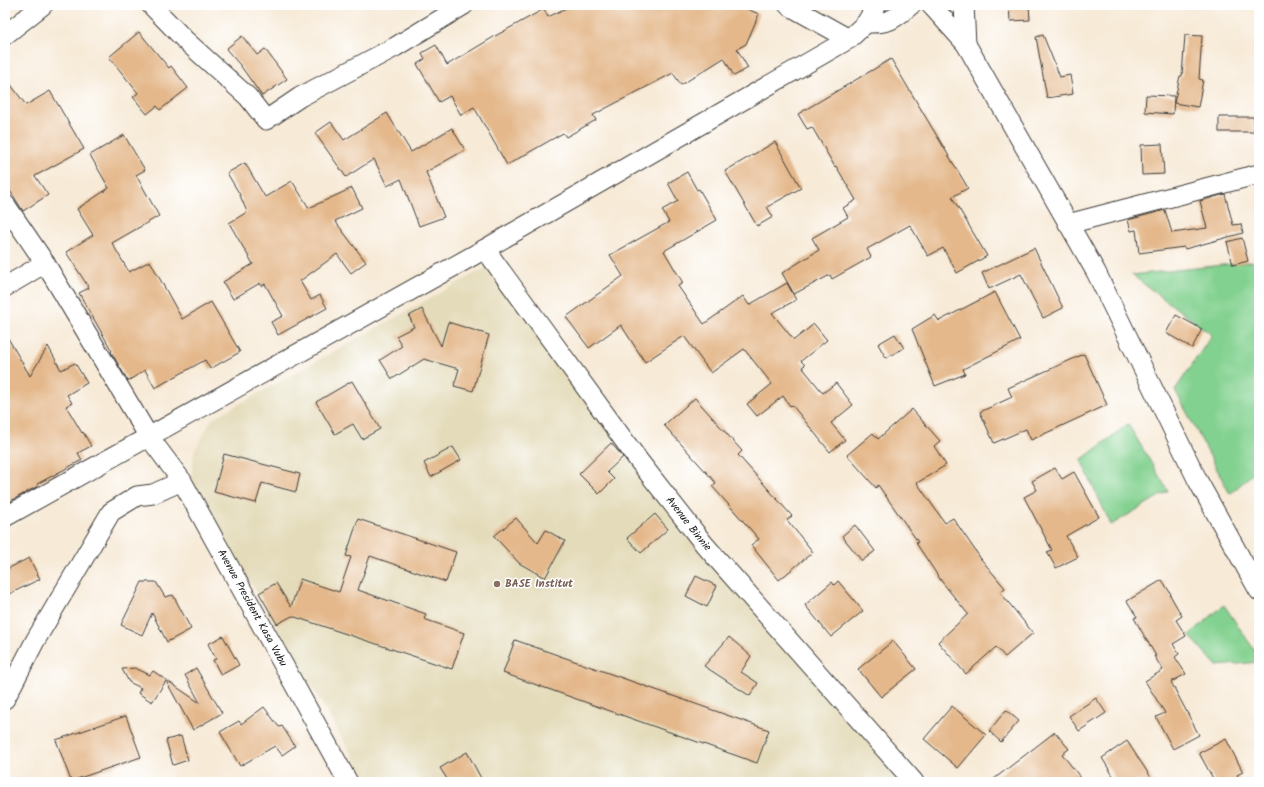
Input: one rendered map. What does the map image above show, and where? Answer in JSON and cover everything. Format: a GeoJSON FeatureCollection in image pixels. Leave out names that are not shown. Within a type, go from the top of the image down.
{"type":"FeatureCollection","features":[{"type":"Feature","properties":{"kind":"street"},"geometry":{"type":"LineString","coordinates":[[5,35],[43,5]]}},
{"type":"Feature","properties":{"kind":"street"},"geometry":{"type":"LineString","coordinates":[[151,5],[186,41],[248,97],[266,120],[300,97],[395,47],[464,5]]}},
{"type":"Feature","properties":{"kind":"street"},"geometry":{"type":"LineString","coordinates":[[788,5],[849,39]]}},
{"type":"Feature","properties":{"kind":"street"},"geometry":{"type":"LineString","coordinates":[[5,517],[485,249],[849,39],[866,23],[877,5]]}},
{"type":"Feature","properties":{"kind":"street"},"geometry":{"type":"LineString","coordinates":[[866,23],[880,24],[892,20],[911,5]]}},
{"type":"Feature","properties":{"kind":"street"},"geometry":{"type":"LineString","coordinates":[[931,5],[966,44],[1096,272],[1198,481],[1259,590]]}},
{"type":"Feature","properties":{"kind":"street"},"geometry":{"type":"LineString","coordinates":[[964,5],[966,44]]}},
{"type":"Feature","properties":{"kind":"street"},"geometry":{"type":"LineString","coordinates":[[1068,224],[1259,174]]}},
{"type":"Feature","properties":{"kind":"street","name":"Avenue President Kasa Vubu"},"geometry":{"type":"LineString","coordinates":[[5,204],[45,263],[150,437],[182,481],[348,782]]}},
{"type":"Feature","properties":{"kind":"street","name":"Avenue Binnie"},"geometry":{"type":"LineString","coordinates":[[485,249],[639,461],[704,544],[914,782]]}},
{"type":"Feature","properties":{"kind":"street"},"geometry":{"type":"LineString","coordinates":[[5,287],[45,263]]}},
{"type":"Feature","properties":{"kind":"street"},"geometry":{"type":"LineString","coordinates":[[5,699],[35,641],[111,512],[137,496],[153,494],[182,481]]}},
{"type":"Feature","properties":{"kind":"shaded area","name":"BASE Institut"},"geometry":{"type":"Polygon","coordinates":[[[494,263],[822,687],[914,782],[368,782],[191,481],[194,452],[212,419],[494,263]]]}},
{"type":"Feature","properties":{"kind":"green space"},"geometry":{"type":"Polygon","coordinates":[[[1259,261],[1259,468],[1230,494],[1175,390],[1212,335],[1132,275],[1259,261]]]}},
{"type":"Feature","properties":{"kind":"green space"},"geometry":{"type":"Polygon","coordinates":[[[1128,424],[1168,491],[1111,525],[1081,460],[1128,424]]]}},
{"type":"Feature","properties":{"kind":"green space"},"geometry":{"type":"Polygon","coordinates":[[[1224,605],[1259,657],[1259,662],[1217,666],[1189,635],[1224,605]]]}},
{"type":"Feature","properties":{"kind":"building"},"geometry":{"type":"Polygon","coordinates":[[[572,5],[737,5],[759,14],[746,44],[737,49],[748,68],[734,76],[724,58],[681,85],[673,73],[593,115],[596,120],[566,137],[563,133],[507,165],[474,107],[461,115],[450,96],[439,102],[417,64],[425,59],[422,53],[436,45],[447,65],[544,9],[548,17],[572,5]]]}},
{"type":"Feature","properties":{"kind":"building"},"geometry":{"type":"Polygon","coordinates":[[[1009,5],[1029,5],[1030,20],[1010,21],[1009,5]]]}},
{"type":"Feature","properties":{"kind":"building"},"geometry":{"type":"Polygon","coordinates":[[[139,32],[169,68],[171,66],[188,88],[160,110],[157,106],[147,114],[133,97],[138,93],[109,57],[139,32]]]}},
{"type":"Feature","properties":{"kind":"building"},"geometry":{"type":"Polygon","coordinates":[[[1043,35],[1060,77],[1070,75],[1073,94],[1047,98],[1036,37],[1043,35]]]}},
{"type":"Feature","properties":{"kind":"building"},"geometry":{"type":"Polygon","coordinates":[[[1185,35],[1202,36],[1199,79],[1203,80],[1198,107],[1174,103],[1180,76],[1182,76],[1185,35]]]}},
{"type":"Feature","properties":{"kind":"building"},"geometry":{"type":"Polygon","coordinates":[[[242,36],[257,55],[265,49],[287,79],[262,96],[240,65],[226,49],[242,36]]]}},
{"type":"Feature","properties":{"kind":"building"},"geometry":{"type":"Polygon","coordinates":[[[891,59],[968,188],[952,197],[987,256],[957,273],[943,248],[928,256],[910,225],[867,249],[871,257],[832,279],[830,275],[794,294],[782,273],[819,250],[812,238],[848,217],[843,208],[856,200],[812,127],[807,129],[798,114],[891,59]]]}},
{"type":"Feature","properties":{"kind":"building"},"geometry":{"type":"Polygon","coordinates":[[[5,77],[26,105],[50,91],[84,149],[35,176],[48,195],[23,211],[5,183],[5,77]]]}},
{"type":"Feature","properties":{"kind":"building"},"geometry":{"type":"Polygon","coordinates":[[[1146,95],[1174,96],[1173,114],[1145,112],[1146,95]]]}},
{"type":"Feature","properties":{"kind":"building"},"geometry":{"type":"Polygon","coordinates":[[[387,113],[411,152],[452,128],[465,150],[426,172],[444,217],[419,226],[401,179],[387,186],[374,159],[346,177],[315,133],[331,122],[344,140],[387,113]]]}},
{"type":"Feature","properties":{"kind":"building"},"geometry":{"type":"Polygon","coordinates":[[[1219,117],[1254,117],[1254,132],[1219,132],[1219,117]]]}},
{"type":"Feature","properties":{"kind":"building"},"geometry":{"type":"Polygon","coordinates":[[[124,135],[145,170],[136,175],[159,216],[112,243],[129,272],[150,261],[182,319],[211,302],[240,352],[210,369],[205,360],[155,388],[145,370],[128,381],[79,293],[89,288],[66,252],[93,235],[77,209],[109,188],[90,155],[124,135]]]}},
{"type":"Feature","properties":{"kind":"building"},"geometry":{"type":"Polygon","coordinates":[[[775,142],[801,188],[767,207],[773,217],[757,226],[725,171],[775,142]]]}},
{"type":"Feature","properties":{"kind":"building"},"geometry":{"type":"Polygon","coordinates":[[[1162,144],[1164,174],[1142,175],[1141,145],[1162,144]]]}},
{"type":"Feature","properties":{"kind":"building"},"geometry":{"type":"Polygon","coordinates":[[[245,163],[265,197],[292,181],[309,208],[352,188],[362,208],[335,221],[366,262],[351,273],[337,254],[300,281],[311,300],[320,295],[327,308],[278,335],[271,322],[283,316],[265,284],[261,286],[260,283],[233,299],[223,282],[253,264],[229,223],[247,212],[239,193],[227,173],[245,163]]]}},
{"type":"Feature","properties":{"kind":"building"},"geometry":{"type":"Polygon","coordinates":[[[687,172],[717,220],[664,251],[683,283],[678,286],[704,324],[743,296],[749,305],[787,283],[796,300],[772,313],[794,340],[814,324],[827,340],[801,361],[805,365],[802,367],[823,393],[836,383],[853,405],[831,423],[845,440],[830,452],[783,396],[757,416],[747,404],[772,384],[744,349],[711,373],[684,336],[645,362],[621,325],[589,348],[566,317],[623,276],[610,255],[669,222],[662,210],[678,201],[668,183],[687,172]]]}},
{"type":"Feature","properties":{"kind":"building"},"geometry":{"type":"Polygon","coordinates":[[[1225,194],[1233,225],[1241,224],[1243,233],[1185,249],[1184,247],[1139,253],[1136,230],[1131,231],[1128,220],[1165,210],[1172,233],[1207,228],[1200,201],[1225,194]]]}},
{"type":"Feature","properties":{"kind":"building"},"geometry":{"type":"Polygon","coordinates":[[[1242,238],[1248,261],[1233,265],[1227,242],[1242,238]]]}},
{"type":"Feature","properties":{"kind":"building"},"geometry":{"type":"Polygon","coordinates":[[[1034,248],[1063,308],[1043,318],[1021,274],[989,289],[982,273],[1034,248]]]}},
{"type":"Feature","properties":{"kind":"building"},"geometry":{"type":"Polygon","coordinates":[[[995,292],[1020,340],[963,369],[965,374],[935,386],[912,329],[935,315],[939,321],[995,292]]]}},
{"type":"Feature","properties":{"kind":"building"},"geometry":{"type":"Polygon","coordinates":[[[422,309],[441,346],[448,322],[489,335],[473,391],[454,386],[459,369],[424,359],[392,379],[380,360],[402,346],[396,336],[414,327],[409,316],[422,309]]]}},
{"type":"Feature","properties":{"kind":"building"},"geometry":{"type":"Polygon","coordinates":[[[1176,315],[1202,329],[1192,348],[1166,333],[1176,315]]]}},
{"type":"Feature","properties":{"kind":"building"},"geometry":{"type":"Polygon","coordinates":[[[5,333],[30,376],[48,346],[61,370],[75,363],[87,383],[67,395],[72,403],[66,406],[91,446],[78,453],[82,460],[37,484],[38,486],[5,504],[5,333]]]}},
{"type":"Feature","properties":{"kind":"building"},"geometry":{"type":"Polygon","coordinates":[[[895,334],[904,348],[886,358],[878,344],[895,334]]]}},
{"type":"Feature","properties":{"kind":"building"},"geometry":{"type":"Polygon","coordinates":[[[1084,354],[1107,405],[1031,440],[1026,429],[994,443],[980,412],[1012,397],[1008,388],[1084,354]]]}},
{"type":"Feature","properties":{"kind":"building"},"geometry":{"type":"Polygon","coordinates":[[[352,381],[380,429],[362,439],[353,424],[335,434],[316,402],[352,381]]]}},
{"type":"Feature","properties":{"kind":"building"},"geometry":{"type":"Polygon","coordinates":[[[695,398],[742,451],[738,455],[792,516],[787,520],[813,552],[779,580],[751,545],[759,539],[712,486],[716,483],[664,425],[695,398]]]}},
{"type":"Feature","properties":{"kind":"building"},"geometry":{"type":"Polygon","coordinates":[[[912,409],[940,441],[934,446],[946,465],[917,483],[945,523],[953,518],[981,559],[1005,588],[1000,592],[1033,633],[1005,657],[996,647],[966,674],[938,642],[968,614],[942,582],[916,543],[918,542],[878,485],[876,488],[847,455],[873,433],[878,439],[912,409]]]}},
{"type":"Feature","properties":{"kind":"building"},"geometry":{"type":"Polygon","coordinates":[[[611,443],[623,457],[607,472],[614,479],[599,494],[579,474],[611,443]]]}},
{"type":"Feature","properties":{"kind":"building"},"geometry":{"type":"Polygon","coordinates":[[[453,447],[461,460],[431,477],[424,463],[453,447]]]}},
{"type":"Feature","properties":{"kind":"building"},"geometry":{"type":"Polygon","coordinates":[[[224,454],[300,474],[296,492],[262,483],[256,503],[214,492],[224,454]]]}},
{"type":"Feature","properties":{"kind":"building"},"geometry":{"type":"Polygon","coordinates":[[[1055,468],[1062,479],[1074,472],[1099,517],[1066,536],[1078,557],[1056,568],[1047,552],[1052,550],[1024,497],[1037,490],[1032,481],[1055,468]]]}},
{"type":"Feature","properties":{"kind":"building"},"geometry":{"type":"Polygon","coordinates":[[[655,514],[668,529],[641,553],[627,538],[655,514]]]}},
{"type":"Feature","properties":{"kind":"building"},"geometry":{"type":"Polygon","coordinates":[[[516,518],[538,543],[546,530],[565,541],[545,578],[519,563],[494,536],[516,518]]]}},
{"type":"Feature","properties":{"kind":"building"},"geometry":{"type":"Polygon","coordinates":[[[358,519],[456,552],[446,582],[370,556],[358,590],[426,614],[424,619],[464,633],[452,669],[292,616],[277,624],[259,593],[276,583],[291,607],[300,579],[339,592],[351,557],[346,556],[358,519]]]}},
{"type":"Feature","properties":{"kind":"building"},"geometry":{"type":"Polygon","coordinates":[[[855,525],[875,551],[862,561],[842,536],[855,525]]]}},
{"type":"Feature","properties":{"kind":"building"},"geometry":{"type":"Polygon","coordinates":[[[29,558],[40,579],[5,596],[5,570],[29,558]]]}},
{"type":"Feature","properties":{"kind":"building"},"geometry":{"type":"Polygon","coordinates":[[[696,576],[717,586],[707,607],[686,596],[696,576]]]}},
{"type":"Feature","properties":{"kind":"building"},"geometry":{"type":"Polygon","coordinates":[[[1162,580],[1182,616],[1176,620],[1186,636],[1173,644],[1179,654],[1175,657],[1186,674],[1171,682],[1199,735],[1173,749],[1156,717],[1165,713],[1145,681],[1163,670],[1134,618],[1137,617],[1127,601],[1162,580]]]}},
{"type":"Feature","properties":{"kind":"building"},"geometry":{"type":"Polygon","coordinates":[[[838,581],[863,611],[831,637],[805,605],[832,582],[834,585],[838,581]]]}},
{"type":"Feature","properties":{"kind":"building"},"geometry":{"type":"Polygon","coordinates":[[[142,582],[156,582],[165,597],[173,595],[191,629],[167,642],[152,613],[142,635],[121,625],[142,582]]]}},
{"type":"Feature","properties":{"kind":"building"},"geometry":{"type":"Polygon","coordinates":[[[223,636],[239,665],[221,675],[213,660],[216,659],[208,644],[223,636]]]}},
{"type":"Feature","properties":{"kind":"building"},"geometry":{"type":"Polygon","coordinates":[[[729,637],[751,656],[741,672],[758,683],[750,696],[704,666],[729,637]]]}},
{"type":"Feature","properties":{"kind":"building"},"geometry":{"type":"Polygon","coordinates":[[[515,640],[769,730],[757,763],[503,673],[515,640]]]}},
{"type":"Feature","properties":{"kind":"building"},"geometry":{"type":"Polygon","coordinates":[[[893,641],[916,669],[881,697],[858,669],[893,641]]]}},
{"type":"Feature","properties":{"kind":"building"},"geometry":{"type":"Polygon","coordinates":[[[135,668],[150,675],[153,671],[200,703],[185,675],[196,668],[222,713],[193,730],[166,681],[152,702],[138,693],[141,688],[129,682],[122,669],[135,668]]]}},
{"type":"Feature","properties":{"kind":"building"},"geometry":{"type":"Polygon","coordinates":[[[1096,698],[1106,713],[1079,731],[1069,716],[1096,698]]]}},
{"type":"Feature","properties":{"kind":"building"},"geometry":{"type":"Polygon","coordinates":[[[952,706],[986,735],[958,768],[924,739],[952,706]]]}},
{"type":"Feature","properties":{"kind":"building"},"geometry":{"type":"Polygon","coordinates":[[[264,707],[279,727],[282,726],[295,746],[282,755],[275,746],[240,766],[220,732],[239,721],[241,724],[264,707]]]}},
{"type":"Feature","properties":{"kind":"building"},"geometry":{"type":"Polygon","coordinates":[[[1006,710],[1019,721],[1001,742],[989,731],[1006,710]]]}},
{"type":"Feature","properties":{"kind":"building"},"geometry":{"type":"Polygon","coordinates":[[[126,716],[141,757],[71,781],[56,740],[126,716]]]}},
{"type":"Feature","properties":{"kind":"building"},"geometry":{"type":"Polygon","coordinates":[[[1055,732],[1069,749],[1062,754],[1084,782],[990,782],[1055,732]]]}},
{"type":"Feature","properties":{"kind":"building"},"geometry":{"type":"Polygon","coordinates":[[[181,736],[188,760],[173,765],[166,740],[181,736]]]}},
{"type":"Feature","properties":{"kind":"building"},"geometry":{"type":"Polygon","coordinates":[[[1226,739],[1243,772],[1237,775],[1241,782],[1215,782],[1199,753],[1226,739]]]}},
{"type":"Feature","properties":{"kind":"building"},"geometry":{"type":"Polygon","coordinates":[[[1127,741],[1154,782],[1117,782],[1102,758],[1127,741]]]}},
{"type":"Feature","properties":{"kind":"building"},"geometry":{"type":"Polygon","coordinates":[[[467,752],[483,782],[449,782],[440,768],[467,752]]]}},
{"type":"Feature","properties":{"kind":"place","name":"BASE Institut"},"geometry":{"type":"Point","coordinates":[497,584]}}]}
